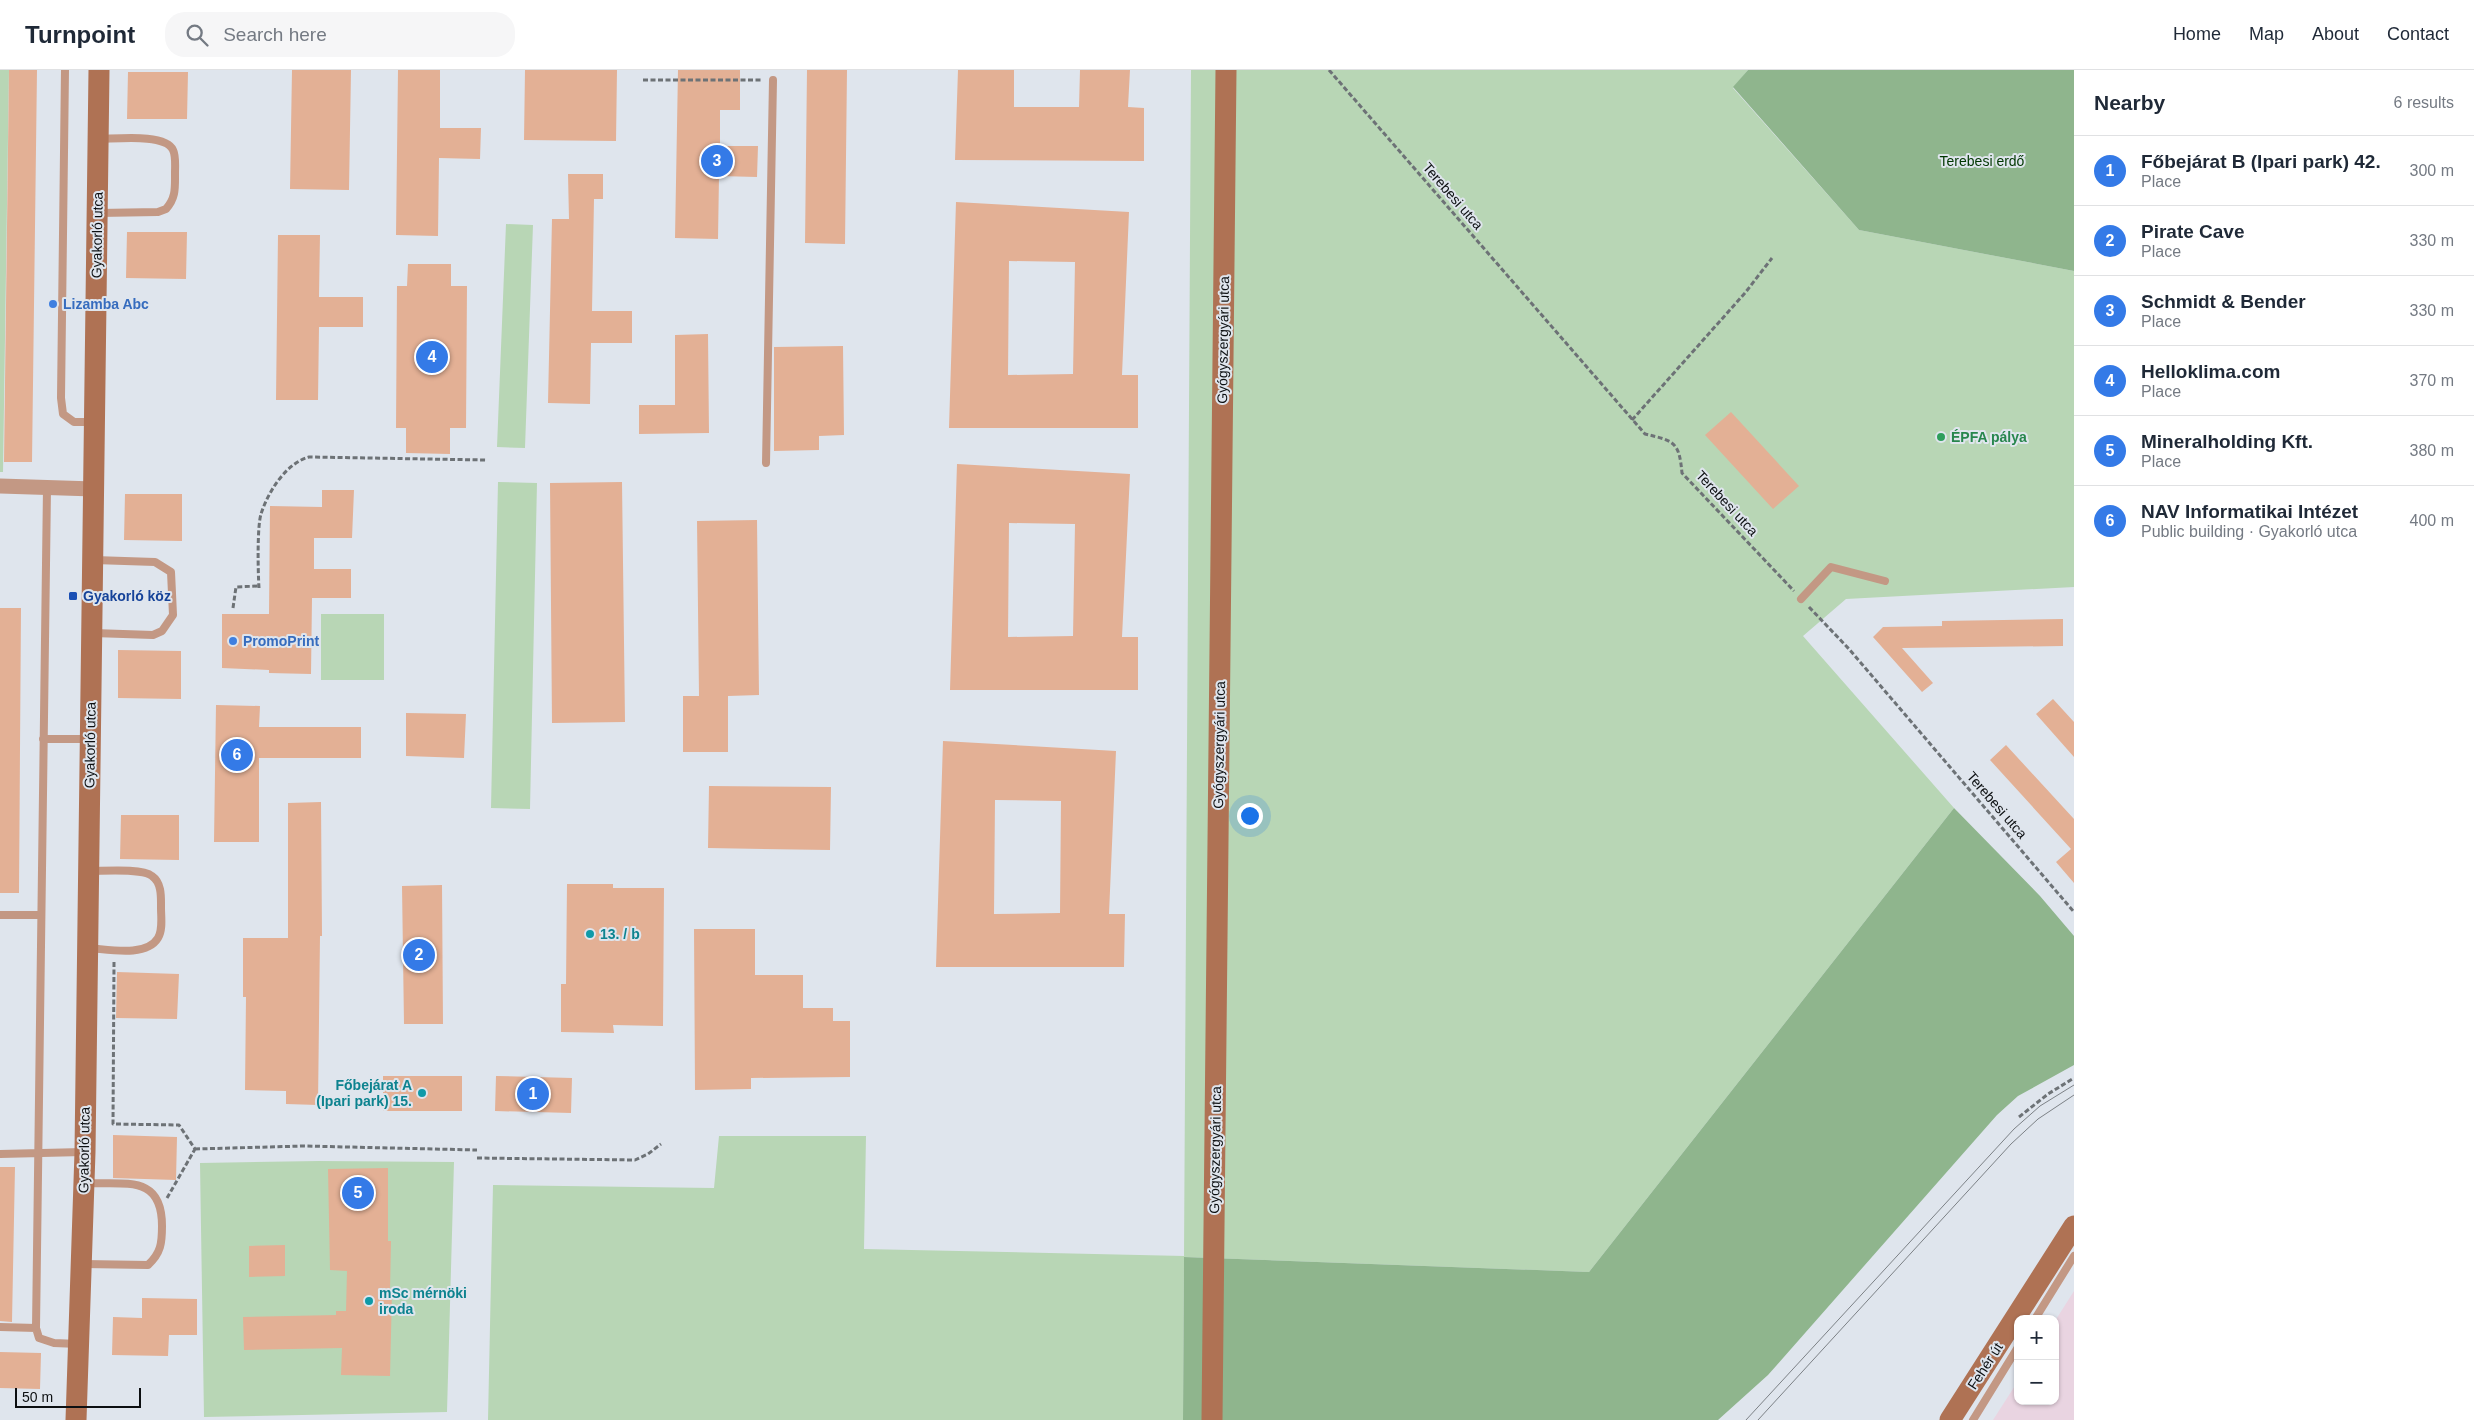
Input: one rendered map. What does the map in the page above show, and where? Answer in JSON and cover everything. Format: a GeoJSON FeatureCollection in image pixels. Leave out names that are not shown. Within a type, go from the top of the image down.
{"type":"FeatureCollection","features":[{"type":"Feature","properties":{"kind":"street","name":"Gyakorló utca"},"geometry":{"type":"LineString","coordinates":[[76,1420],[84,1183],[98,70]]}},
{"type":"Feature","properties":{"kind":"street","name":"Gyógyszergyári utca"},"geometry":{"type":"LineString","coordinates":[[1212,1420],[1226,70]]}},
{"type":"Feature","properties":{"kind":"street"},"geometry":{"type":"LineString","coordinates":[[0,486],[94,489]]}},
{"type":"Feature","properties":{"kind":"street","name":"Fehér út"},"geometry":{"type":"LineString","coordinates":[[1950,1420],[2074,1226]]}},
{"type":"Feature","properties":{"kind":"street","name":"Fehér út"},"geometry":{"type":"LineString","coordinates":[[2025,1315],[2036,1287]]}},
{"type":"Feature","properties":{"kind":"street","name":"Fehér út"},"geometry":{"type":"LineString","coordinates":[[1961,1420],[2014,1338]]}},
{"type":"Feature","properties":{"kind":"lane"},"geometry":{"type":"LineString","coordinates":[[65,70],[61,398],[63,414],[74,422],[95,422]]}},
{"type":"Feature","properties":{"kind":"lane"},"geometry":{"type":"LineString","coordinates":[[766,463],[773,80]]}},
{"type":"Feature","properties":{"kind":"lane"},"geometry":{"type":"LineString","coordinates":[[97,213],[158,212],[166,210],[175,194],[173,149],[166,142],[156,139],[98,139]]}},
{"type":"Feature","properties":{"kind":"lane"},"geometry":{"type":"LineString","coordinates":[[47,488],[36,1328],[40,1338],[54,1343],[80,1344]]}},
{"type":"Feature","properties":{"kind":"lane"},"geometry":{"type":"LineString","coordinates":[[91,633],[153,634],[162,631],[173,615],[173,580],[171,572],[164,565],[155,562],[92,560]]}},
{"type":"Feature","properties":{"kind":"lane"},"geometry":{"type":"LineString","coordinates":[[1801,599],[1831,567],[1884,581]]}},
{"type":"Feature","properties":{"kind":"lane"},"geometry":{"type":"LineString","coordinates":[[43,739],[90,739]]}},
{"type":"Feature","properties":{"kind":"lane"},"geometry":{"type":"LineString","coordinates":[[86,948],[138,950],[150,946],[158,938],[161,902],[159,884],[152,875],[140,872],[87,870]]}},
{"type":"Feature","properties":{"kind":"lane"},"geometry":{"type":"LineString","coordinates":[[0,915],[41,915]]}},
{"type":"Feature","properties":{"kind":"lane"},"geometry":{"type":"LineString","coordinates":[[0,1154],[84,1152]]}},
{"type":"Feature","properties":{"kind":"lane"},"geometry":{"type":"LineString","coordinates":[[82,1264],[148,1265],[156,1257],[162,1245],[162,1208],[151,1190],[140,1186],[84,1183]]}},
{"type":"Feature","properties":{"kind":"lane"},"geometry":{"type":"LineString","coordinates":[[2037,1315],[2074,1256]]}},
{"type":"Feature","properties":{"kind":"lane"},"geometry":{"type":"LineString","coordinates":[[0,1327],[36,1328]]}},
{"type":"Feature","properties":{"kind":"lane","name":"Fehér út"},"geometry":{"type":"LineString","coordinates":[[1973,1420],[2014,1353]]}},
{"type":"Feature","properties":{"kind":"path","name":"Terebesi utca"},"geometry":{"type":"LineString","coordinates":[[1329,70],[1632,420],[1645,434],[1667,439],[1680,452],[1682,473],[1849,649],[2074,912]]}},
{"type":"Feature","properties":{"kind":"path"},"geometry":{"type":"LineString","coordinates":[[643,80],[773,80]]}},
{"type":"Feature","properties":{"kind":"path"},"geometry":{"type":"LineString","coordinates":[[1632,420],[1745,293],[1772,258]]}},
{"type":"Feature","properties":{"kind":"path"},"geometry":{"type":"LineString","coordinates":[[233,608],[236,587],[258,587],[261,516],[279,482],[298,460],[309,456],[486,460]]}},
{"type":"Feature","properties":{"kind":"path"},"geometry":{"type":"LineString","coordinates":[[114,949],[113,1124],[178,1125],[195,1149]]}},
{"type":"Feature","properties":{"kind":"path"},"geometry":{"type":"LineString","coordinates":[[2019,1117],[2048,1094],[2074,1078]]}},
{"type":"Feature","properties":{"kind":"path"},"geometry":{"type":"LineString","coordinates":[[477,1158],[635,1160],[648,1154],[661,1144]]}},
{"type":"Feature","properties":{"kind":"path"},"geometry":{"type":"LineString","coordinates":[[195,1149],[304,1146],[476,1150]]}},
{"type":"Feature","properties":{"kind":"path"},"geometry":{"type":"LineString","coordinates":[[162,1208],[195,1149]]}},
{"type":"Feature","properties":{"kind":"shaded area"},"geometry":{"type":"Polygon","coordinates":[[[2074,1291],[2074,1420],[1993,1420],[2014,1387],[2014,1405],[2059,1405],[2059,1315],[2074,1291]]]}},
{"type":"Feature","properties":{"kind":"green space"},"geometry":{"type":"Polygon","coordinates":[[[0,70],[9,70],[3,472],[0,472],[0,70]]]}},
{"type":"Feature","properties":{"kind":"green space"},"geometry":{"type":"Polygon","coordinates":[[[1191,70],[1748,70],[1733,88],[1859,230],[2074,271],[2074,587],[1846,599],[1803,636],[1954,808],[1589,1272],[1184,1257],[1183,1420],[488,1420],[493,1185],[714,1188],[719,1136],[866,1136],[864,1249],[1184,1256],[1191,70]]]}},
{"type":"Feature","properties":{"kind":"green space","name":"Terebesi erdő"},"geometry":{"type":"Polygon","coordinates":[[[1748,70],[2074,70],[2074,271],[1859,230],[1733,87],[1748,70]]]}},
{"type":"Feature","properties":{"kind":"green space"},"geometry":{"type":"Polygon","coordinates":[[[506,224],[533,225],[525,448],[497,447],[506,224]]]}},
{"type":"Feature","properties":{"kind":"green space"},"geometry":{"type":"Polygon","coordinates":[[[498,482],[537,483],[530,809],[491,808],[498,482]]]}},
{"type":"Feature","properties":{"kind":"green space"},"geometry":{"type":"Polygon","coordinates":[[[321,614],[384,614],[384,680],[321,680],[321,614]]]}},
{"type":"Feature","properties":{"kind":"green space"},"geometry":{"type":"Polygon","coordinates":[[[1954,808],[2040,896],[2074,936],[2074,1065],[2018,1096],[1997,1115],[1768,1375],[1718,1420],[1183,1420],[1184,1257],[1589,1272],[1954,808]]]}},
{"type":"Feature","properties":{"kind":"green space"},"geometry":{"type":"Polygon","coordinates":[[[319,1161],[454,1162],[447,1412],[204,1417],[200,1163],[319,1161]]]}},
{"type":"Feature","properties":{"kind":"building"},"geometry":{"type":"Polygon","coordinates":[[[9,70],[37,70],[32,462],[4,462],[9,70]]]}},
{"type":"Feature","properties":{"kind":"building"},"geometry":{"type":"Polygon","coordinates":[[[292,70],[351,70],[349,190],[290,189],[292,70]]]}},
{"type":"Feature","properties":{"kind":"building"},"geometry":{"type":"Polygon","coordinates":[[[398,70],[440,70],[440,128],[481,128],[480,159],[439,158],[438,236],[396,235],[398,70]]]}},
{"type":"Feature","properties":{"kind":"building"},"geometry":{"type":"Polygon","coordinates":[[[525,70],[617,70],[616,141],[524,140],[525,70]]]}},
{"type":"Feature","properties":{"kind":"building"},"geometry":{"type":"Polygon","coordinates":[[[678,70],[740,70],[740,110],[720,110],[720,146],[758,146],[757,177],[719,176],[718,239],[675,238],[678,70]]]}},
{"type":"Feature","properties":{"kind":"building"},"geometry":{"type":"Polygon","coordinates":[[[807,70],[847,70],[845,244],[805,243],[807,70]]]}},
{"type":"Feature","properties":{"kind":"building"},"geometry":{"type":"Polygon","coordinates":[[[958,70],[1014,70],[1014,107],[1079,107],[1080,70],[1130,70],[1128,107],[1144,108],[1144,161],[955,160],[958,70]]]}},
{"type":"Feature","properties":{"kind":"building"},"geometry":{"type":"Polygon","coordinates":[[[128,72],[188,72],[187,119],[127,119],[128,72]]]}},
{"type":"Feature","properties":{"kind":"building"},"geometry":{"type":"Polygon","coordinates":[[[568,174],[603,174],[603,199],[594,199],[592,311],[632,311],[632,343],[591,343],[590,404],[548,403],[552,219],[569,219],[568,174]]]}},
{"type":"Feature","properties":{"kind":"building"},"geometry":{"type":"Polygon","coordinates":[[[956,202],[1129,212],[1122,375],[1138,375],[1138,428],[949,428],[956,202]],[[1009,261],[1008,375],[1073,374],[1075,262],[1009,261]]]}},
{"type":"Feature","properties":{"kind":"building"},"geometry":{"type":"Polygon","coordinates":[[[127,232],[187,232],[186,279],[126,278],[127,232]]]}},
{"type":"Feature","properties":{"kind":"building"},"geometry":{"type":"Polygon","coordinates":[[[278,235],[320,235],[319,297],[363,297],[363,327],[319,327],[318,400],[276,400],[278,235]]]}},
{"type":"Feature","properties":{"kind":"building"},"geometry":{"type":"Polygon","coordinates":[[[408,264],[451,264],[451,286],[467,286],[466,428],[450,428],[450,454],[406,453],[406,428],[396,428],[397,286],[407,286],[408,264]]]}},
{"type":"Feature","properties":{"kind":"building"},"geometry":{"type":"Polygon","coordinates":[[[708,334],[709,433],[639,434],[639,405],[675,405],[675,335],[708,334]]]}},
{"type":"Feature","properties":{"kind":"building"},"geometry":{"type":"Polygon","coordinates":[[[843,346],[844,435],[819,436],[819,450],[774,451],[774,347],[843,346]]]}},
{"type":"Feature","properties":{"kind":"building"},"geometry":{"type":"Polygon","coordinates":[[[1731,412],[1799,486],[1773,509],[1705,435],[1731,412]]]}},
{"type":"Feature","properties":{"kind":"building"},"geometry":{"type":"Polygon","coordinates":[[[957,464],[1130,474],[1122,637],[1138,637],[1138,690],[950,690],[957,464]],[[1009,523],[1008,637],[1073,636],[1075,524],[1009,523]]]}},
{"type":"Feature","properties":{"kind":"building"},"geometry":{"type":"Polygon","coordinates":[[[622,482],[625,722],[552,723],[550,483],[622,482]]]}},
{"type":"Feature","properties":{"kind":"building"},"geometry":{"type":"Polygon","coordinates":[[[322,490],[354,490],[352,538],[314,538],[314,569],[351,569],[351,598],[312,598],[311,674],[269,673],[269,670],[222,668],[222,614],[269,614],[270,506],[322,507],[322,490]]]}},
{"type":"Feature","properties":{"kind":"building"},"geometry":{"type":"Polygon","coordinates":[[[125,494],[182,494],[182,541],[124,540],[125,494]]]}},
{"type":"Feature","properties":{"kind":"building"},"geometry":{"type":"Polygon","coordinates":[[[757,520],[759,695],[728,696],[728,752],[683,752],[683,696],[699,696],[697,521],[757,520]]]}},
{"type":"Feature","properties":{"kind":"building"},"geometry":{"type":"Polygon","coordinates":[[[0,608],[21,608],[19,893],[0,893],[0,608]]]}},
{"type":"Feature","properties":{"kind":"building"},"geometry":{"type":"Polygon","coordinates":[[[2063,619],[2063,646],[1902,648],[1933,683],[1922,692],[1873,637],[1883,627],[1942,626],[1942,621],[2063,619]]]}},
{"type":"Feature","properties":{"kind":"building"},"geometry":{"type":"Polygon","coordinates":[[[118,650],[181,651],[181,699],[118,698],[118,650]]]}},
{"type":"Feature","properties":{"kind":"building"},"geometry":{"type":"Polygon","coordinates":[[[2053,699],[2074,722],[2074,757],[2036,714],[2053,699]]]}},
{"type":"Feature","properties":{"kind":"building"},"geometry":{"type":"Polygon","coordinates":[[[216,705],[260,706],[259,727],[361,727],[361,758],[259,758],[259,842],[214,842],[216,705]]]}},
{"type":"Feature","properties":{"kind":"building"},"geometry":{"type":"Polygon","coordinates":[[[406,713],[466,714],[464,758],[406,756],[406,713]]]}},
{"type":"Feature","properties":{"kind":"building"},"geometry":{"type":"Polygon","coordinates":[[[943,741],[1116,751],[1109,914],[1125,914],[1124,967],[936,967],[943,741]],[[995,800],[994,914],[1060,913],[1061,801],[995,800]]]}},
{"type":"Feature","properties":{"kind":"building"},"geometry":{"type":"Polygon","coordinates":[[[2006,745],[2074,819],[2074,883],[2056,862],[2071,849],[1990,760],[2006,745]]]}},
{"type":"Feature","properties":{"kind":"building"},"geometry":{"type":"Polygon","coordinates":[[[709,786],[831,787],[830,850],[708,848],[709,786]]]}},
{"type":"Feature","properties":{"kind":"building"},"geometry":{"type":"Polygon","coordinates":[[[321,802],[322,936],[320,936],[318,1105],[286,1104],[286,1091],[245,1090],[246,997],[243,997],[243,938],[288,938],[288,803],[321,802]]]}},
{"type":"Feature","properties":{"kind":"building"},"geometry":{"type":"Polygon","coordinates":[[[121,815],[179,815],[179,860],[120,859],[121,815]]]}},
{"type":"Feature","properties":{"kind":"building"},"geometry":{"type":"Polygon","coordinates":[[[567,884],[613,884],[613,888],[664,888],[663,1026],[613,1025],[614,1033],[561,1032],[561,984],[566,984],[567,884]]]}},
{"type":"Feature","properties":{"kind":"building"},"geometry":{"type":"Polygon","coordinates":[[[442,885],[443,1024],[404,1024],[402,886],[442,885]]]}},
{"type":"Feature","properties":{"kind":"building"},"geometry":{"type":"Polygon","coordinates":[[[694,929],[755,929],[755,975],[803,975],[803,1008],[833,1008],[833,1021],[850,1021],[850,1077],[751,1078],[751,1089],[695,1090],[694,929]]]}},
{"type":"Feature","properties":{"kind":"building"},"geometry":{"type":"Polygon","coordinates":[[[117,972],[179,974],[177,1019],[116,1018],[117,972]]]}},
{"type":"Feature","properties":{"kind":"building","name":"Főbejárat A (Ipari park) 15."},"geometry":{"type":"Polygon","coordinates":[[[383,1076],[462,1076],[462,1111],[383,1111],[383,1076]]]}},
{"type":"Feature","properties":{"kind":"building"},"geometry":{"type":"Polygon","coordinates":[[[496,1076],[572,1078],[571,1113],[495,1111],[496,1076]]]}},
{"type":"Feature","properties":{"kind":"building"},"geometry":{"type":"Polygon","coordinates":[[[113,1135],[177,1137],[176,1180],[113,1178],[113,1135]]]}},
{"type":"Feature","properties":{"kind":"building"},"geometry":{"type":"Polygon","coordinates":[[[0,1167],[15,1167],[12,1322],[0,1321],[0,1167]]]}},
{"type":"Feature","properties":{"kind":"building"},"geometry":{"type":"Polygon","coordinates":[[[388,1168],[388,1241],[391,1241],[390,1291],[392,1291],[390,1376],[341,1375],[342,1348],[244,1350],[243,1317],[336,1315],[336,1311],[346,1311],[347,1271],[330,1270],[328,1169],[388,1168]]]}},
{"type":"Feature","properties":{"kind":"building"},"geometry":{"type":"Polygon","coordinates":[[[285,1245],[285,1276],[249,1277],[249,1246],[285,1245]]]}},
{"type":"Feature","properties":{"kind":"building"},"geometry":{"type":"Polygon","coordinates":[[[142,1298],[197,1299],[197,1335],[169,1335],[168,1356],[112,1355],[113,1317],[142,1318],[142,1298]]]}},
{"type":"Feature","properties":{"kind":"building"},"geometry":{"type":"Polygon","coordinates":[[[0,1352],[41,1353],[40,1389],[0,1388],[0,1352]]]}},
{"type":"Feature","properties":{"kind":"tram line"},"geometry":{"type":"LineString","coordinates":[[1746,1420],[2014,1129],[2040,1106],[2074,1085]]}},
{"type":"Feature","properties":{"kind":"tram line"},"geometry":{"type":"LineString","coordinates":[[1758,1420],[2011,1144],[2038,1119],[2074,1095]]}},
{"type":"Feature","properties":{"kind":"place","name":"Schmidt & Bender"},"geometry":{"type":"Point","coordinates":[717,161]}},
{"type":"Feature","properties":{"kind":"place","name":"Lizamba Abc"},"geometry":{"type":"Point","coordinates":[53,304]}},
{"type":"Feature","properties":{"kind":"place","name":"Helloklima.com"},"geometry":{"type":"Point","coordinates":[432,357]}},
{"type":"Feature","properties":{"kind":"place","name":"ÉPFA pálya"},"geometry":{"type":"Point","coordinates":[1941,437]}},
{"type":"Feature","properties":{"kind":"place","name":"Gyakorló köz"},"geometry":{"type":"Point","coordinates":[73,596]}},
{"type":"Feature","properties":{"kind":"place","name":"PromoPrint"},"geometry":{"type":"Point","coordinates":[233,641]}},
{"type":"Feature","properties":{"kind":"place","name":"NAV Informatikai Intézet"},"geometry":{"type":"Point","coordinates":[237,755]}},
{"type":"Feature","properties":{"kind":"place","name":"13. / b"},"geometry":{"type":"Point","coordinates":[590,934]}},
{"type":"Feature","properties":{"kind":"place","name":"Pirate Cave"},"geometry":{"type":"Point","coordinates":[419,955]}},
{"type":"Feature","properties":{"kind":"place","name":"Főbejárat A (Ipari park) 15."},"geometry":{"type":"Point","coordinates":[422,1093]}},
{"type":"Feature","properties":{"kind":"place","name":"Főbejárat B (Ipari park) 42."},"geometry":{"type":"Point","coordinates":[533,1094]}},
{"type":"Feature","properties":{"kind":"place","name":"Mineralholding Kft."},"geometry":{"type":"Point","coordinates":[358,1193]}},
{"type":"Feature","properties":{"kind":"place","name":"mSc mérnöki iroda"},"geometry":{"type":"Point","coordinates":[369,1301]}}]}
